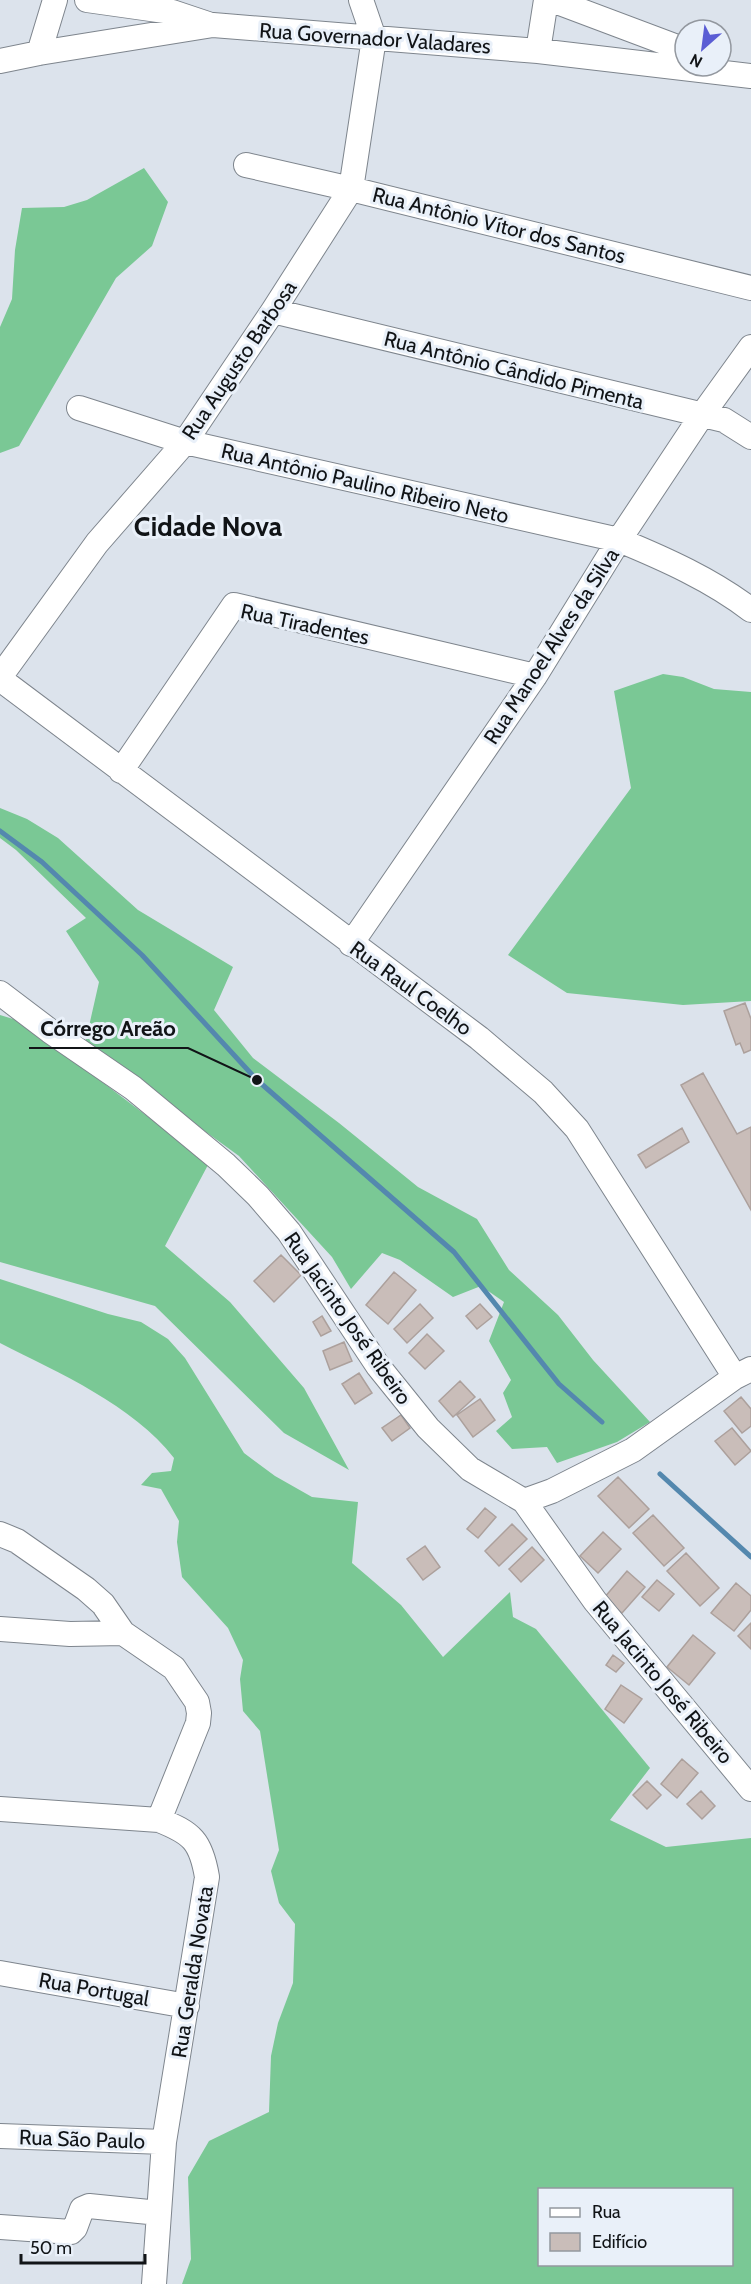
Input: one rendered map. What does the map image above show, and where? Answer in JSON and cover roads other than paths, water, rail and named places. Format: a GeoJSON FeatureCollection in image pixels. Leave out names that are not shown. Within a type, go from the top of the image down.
{"type":"FeatureCollection","features":[{"type":"Feature","properties":{"kind":"street"},"geometry":{"type":"LineString","coordinates":[[39,53],[55,0]]}},
{"type":"Feature","properties":{"kind":"street"},"geometry":{"type":"LineString","coordinates":[[87,0],[172,12],[213,26]]}},
{"type":"Feature","properties":{"kind":"street","name":"Rua Augusto Barbosa"},"geometry":{"type":"LineString","coordinates":[[0,678],[97,543],[185,442],[351,189],[374,38],[361,0]]}},
{"type":"Feature","properties":{"kind":"street"},"geometry":{"type":"LineString","coordinates":[[538,51],[546,0]]}},
{"type":"Feature","properties":{"kind":"street"},"geometry":{"type":"LineString","coordinates":[[552,0],[673,45]]}},
{"type":"Feature","properties":{"kind":"street","name":"Rua Governador Valadares"},"geometry":{"type":"LineString","coordinates":[[0,61],[213,26],[538,51],[751,76]]}},
{"type":"Feature","properties":{"kind":"street"},"geometry":{"type":"LineString","coordinates":[[733,69],[751,76]]}},
{"type":"Feature","properties":{"kind":"street","name":"Rua Antônio Vítor dos Santos"},"geometry":{"type":"LineString","coordinates":[[246,165],[751,288]]}},
{"type":"Feature","properties":{"kind":"street","name":"Rua Antônio Cândido Pimenta"},"geometry":{"type":"LineString","coordinates":[[273,311],[724,420],[751,437]]}},
{"type":"Feature","properties":{"kind":"street","name":"Rua Manoel Alves da Silva"},"geometry":{"type":"LineString","coordinates":[[351,944],[535,676],[619,540],[702,415],[751,347]]}},
{"type":"Feature","properties":{"kind":"street","name":"Rua Antônio Paulino Ribeiro Neto"},"geometry":{"type":"LineString","coordinates":[[79,408],[185,442],[619,540],[663,558],[723,591],[751,610]]}},
{"type":"Feature","properties":{"kind":"street","name":"Rua Tiradentes"},"geometry":{"type":"LineString","coordinates":[[121,771],[234,605],[535,676]]}},
{"type":"Feature","properties":{"kind":"street","name":"Rua Raul Coelho"},"geometry":{"type":"LineString","coordinates":[[0,678],[520,1071],[543,1092],[570,1122],[743,1373]]}},
{"type":"Feature","properties":{"kind":"street","name":"Rua Jacinto José Ribeiro"},"geometry":{"type":"LineString","coordinates":[[0,993],[50,1031],[133,1088],[226,1165],[258,1196],[289,1232],[378,1366],[428,1428],[470,1469],[524,1501],[595,1601],[751,1789]]}},
{"type":"Feature","properties":{"kind":"street"},"geometry":{"type":"LineString","coordinates":[[524,1501],[552,1491],[633,1450],[743,1373]]}},
{"type":"Feature","properties":{"kind":"street"},"geometry":{"type":"LineString","coordinates":[[0,1534],[17,1541],[104,1604],[123,1633],[174,1668],[197,1702],[198,1723],[159,1820]]}},
{"type":"Feature","properties":{"kind":"street"},"geometry":{"type":"LineString","coordinates":[[0,1629],[70,1634],[123,1633]]}},
{"type":"Feature","properties":{"kind":"street","name":"Rua Geralda Novata"},"geometry":{"type":"LineString","coordinates":[[0,1809],[159,1820],[181,1828],[198,1843],[207,1877],[164,2142],[154,2284]]}},
{"type":"Feature","properties":{"kind":"street","name":"Rua Portugal"},"geometry":{"type":"LineString","coordinates":[[0,1972],[187,2006]]}},
{"type":"Feature","properties":{"kind":"street","name":"Rua São Paulo"},"geometry":{"type":"LineString","coordinates":[[0,2136],[164,2142]]}},
{"type":"Feature","properties":{"kind":"street"},"geometry":{"type":"LineString","coordinates":[[0,2228],[71,2232],[75,2228],[82,2209],[89,2206],[159,2212]]}},
{"type":"Feature","properties":{"kind":"waterway"},"geometry":{"type":"LineString","coordinates":[[0,831],[42,862],[142,955],[257,1080],[454,1252],[559,1384],[602,1422]]}},
{"type":"Feature","properties":{"kind":"waterway"},"geometry":{"type":"LineString","coordinates":[[660,1474],[751,1557]]}},
{"type":"Feature","properties":{"kind":"place","name":"Córrego Areão"},"geometry":{"type":"Point","coordinates":[257,1080]}},
{"type":"Feature","properties":{"kind":"district","name":"Cidade Nova"},"geometry":{"type":"Point","coordinates":[208,526]}}]}
